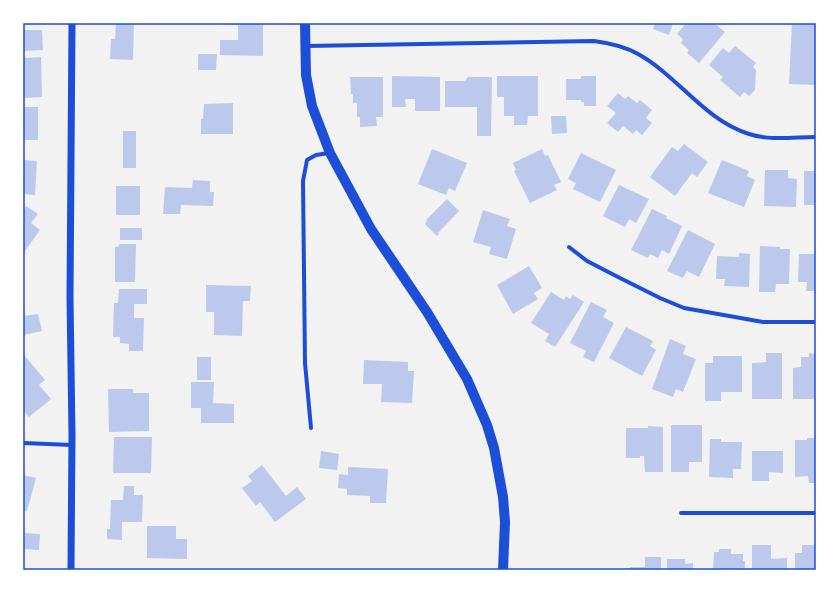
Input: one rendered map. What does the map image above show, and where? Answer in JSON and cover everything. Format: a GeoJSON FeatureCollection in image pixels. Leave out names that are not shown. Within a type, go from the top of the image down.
{"type":"FeatureCollection","features":[{"type":"Feature","properties":{"kind":"main road"},"geometry":{"type":"LineString","coordinates":[[305,23],[306,75],[312,106],[330,152],[370,229],[427,312],[467,379],[478,401],[492,442],[500,472],[505,522],[503,570]]}},
{"type":"Feature","properties":{"kind":"street"},"geometry":{"type":"LineString","coordinates":[[71,570],[72,445],[70,297],[72,23]]}},
{"type":"Feature","properties":{"kind":"street"},"geometry":{"type":"LineString","coordinates":[[305,46],[589,41],[609,43],[624,47],[648,60],[718,119],[738,130],[764,137],[816,137]]}},
{"type":"Feature","properties":{"kind":"street"},"geometry":{"type":"LineString","coordinates":[[311,428],[305,363],[303,181],[307,160],[316,155],[330,152]]}},
{"type":"Feature","properties":{"kind":"street"},"geometry":{"type":"LineString","coordinates":[[569,247],[587,261],[660,298],[684,308],[763,322],[816,322]]}},
{"type":"Feature","properties":{"kind":"street"},"geometry":{"type":"LineString","coordinates":[[23,443],[72,445]]}},
{"type":"Feature","properties":{"kind":"street"},"geometry":{"type":"LineString","coordinates":[[681,513],[816,513]]}},
{"type":"Feature","properties":{"kind":"building"},"geometry":{"type":"Polygon","coordinates":[[[116,23],[134,23],[133,60],[110,59],[111,39],[115,39],[116,23]]]}},
{"type":"Feature","properties":{"kind":"building"},"geometry":{"type":"Polygon","coordinates":[[[263,23],[263,56],[220,55],[220,40],[238,40],[238,25],[219,24],[263,23]]]}},
{"type":"Feature","properties":{"kind":"building"},"geometry":{"type":"Polygon","coordinates":[[[655,23],[673,23],[669,35],[653,29],[655,23]]]}},
{"type":"Feature","properties":{"kind":"building"},"geometry":{"type":"Polygon","coordinates":[[[686,23],[714,23],[725,32],[699,63],[687,53],[689,50],[681,43],[683,39],[677,34],[686,23]]]}},
{"type":"Feature","properties":{"kind":"building"},"geometry":{"type":"Polygon","coordinates":[[[792,23],[816,23],[816,85],[789,84],[792,23]]]}},
{"type":"Feature","properties":{"kind":"building"},"geometry":{"type":"Polygon","coordinates":[[[23,30],[42,30],[43,50],[23,51],[23,30]]]}},
{"type":"Feature","properties":{"kind":"building"},"geometry":{"type":"Polygon","coordinates":[[[735,46],[756,63],[753,67],[756,70],[755,90],[749,96],[744,92],[740,97],[720,80],[723,77],[709,65],[723,48],[729,53],[735,46]]]}},
{"type":"Feature","properties":{"kind":"building"},"geometry":{"type":"Polygon","coordinates":[[[198,54],[217,54],[216,70],[198,70],[198,54]]]}},
{"type":"Feature","properties":{"kind":"building"},"geometry":{"type":"Polygon","coordinates":[[[41,57],[42,97],[23,98],[23,58],[41,57]]]}},
{"type":"Feature","properties":{"kind":"building"},"geometry":{"type":"Polygon","coordinates":[[[392,76],[440,77],[440,111],[415,111],[415,99],[405,99],[406,107],[392,107],[392,76]]]}},
{"type":"Feature","properties":{"kind":"building"},"geometry":{"type":"Polygon","coordinates":[[[497,76],[538,76],[538,116],[528,116],[527,125],[514,125],[514,116],[504,116],[504,97],[497,97],[497,76]]]}},
{"type":"Feature","properties":{"kind":"building"},"geometry":{"type":"Polygon","coordinates":[[[581,76],[596,76],[596,106],[584,106],[584,102],[581,102],[581,100],[566,100],[566,79],[581,79],[581,76]]]}},
{"type":"Feature","properties":{"kind":"building"},"geometry":{"type":"Polygon","coordinates":[[[350,77],[383,77],[383,117],[376,117],[377,126],[360,127],[360,117],[357,117],[357,103],[353,103],[353,94],[351,94],[350,77]]]}},
{"type":"Feature","properties":{"kind":"building"},"geometry":{"type":"Polygon","coordinates":[[[468,77],[492,77],[491,136],[477,136],[477,107],[445,107],[445,81],[465,81],[468,77]]]}},
{"type":"Feature","properties":{"kind":"building"},"geometry":{"type":"Polygon","coordinates":[[[618,93],[625,99],[628,96],[637,103],[640,100],[652,110],[646,118],[652,123],[642,135],[636,130],[633,134],[623,126],[618,132],[607,123],[616,113],[607,106],[618,93]]]}},
{"type":"Feature","properties":{"kind":"building"},"geometry":{"type":"Polygon","coordinates":[[[233,103],[233,134],[201,134],[201,119],[203,119],[204,104],[233,103]]]}},
{"type":"Feature","properties":{"kind":"building"},"geometry":{"type":"Polygon","coordinates":[[[23,107],[38,107],[38,140],[23,140],[23,107]]]}},
{"type":"Feature","properties":{"kind":"building"},"geometry":{"type":"Polygon","coordinates":[[[551,116],[566,116],[567,133],[552,134],[551,116]]]}},
{"type":"Feature","properties":{"kind":"building"},"geometry":{"type":"Polygon","coordinates":[[[123,131],[136,131],[136,168],[123,168],[123,131]]]}},
{"type":"Feature","properties":{"kind":"building"},"geometry":{"type":"Polygon","coordinates":[[[684,144],[708,162],[697,177],[692,173],[675,196],[650,177],[672,147],[678,151],[684,144]]]}},
{"type":"Feature","properties":{"kind":"building"},"geometry":{"type":"Polygon","coordinates":[[[432,149],[467,163],[455,191],[449,188],[446,195],[418,184],[432,149]]]}},
{"type":"Feature","properties":{"kind":"building"},"geometry":{"type":"Polygon","coordinates":[[[542,149],[545,156],[548,155],[561,182],[554,185],[557,190],[530,203],[514,171],[516,170],[513,163],[542,149]]]}},
{"type":"Feature","properties":{"kind":"building"},"geometry":{"type":"Polygon","coordinates":[[[581,153],[616,170],[600,202],[573,189],[576,183],[568,179],[581,153]]]}},
{"type":"Feature","properties":{"kind":"building"},"geometry":{"type":"Polygon","coordinates":[[[23,160],[37,161],[35,195],[23,194],[23,160]]]}},
{"type":"Feature","properties":{"kind":"building"},"geometry":{"type":"Polygon","coordinates":[[[722,160],[749,171],[747,176],[755,180],[744,207],[708,193],[722,160]]]}},
{"type":"Feature","properties":{"kind":"building"},"geometry":{"type":"Polygon","coordinates":[[[765,170],[788,170],[788,178],[797,179],[796,207],[764,206],[765,170]]]}},
{"type":"Feature","properties":{"kind":"building"},"geometry":{"type":"Polygon","coordinates":[[[804,171],[816,171],[816,205],[804,205],[804,171]]]}},
{"type":"Feature","properties":{"kind":"building"},"geometry":{"type":"Polygon","coordinates":[[[193,180],[210,181],[210,192],[214,192],[213,206],[181,205],[180,214],[163,214],[165,187],[192,188],[193,180]]]}},
{"type":"Feature","properties":{"kind":"building"},"geometry":{"type":"Polygon","coordinates":[[[619,185],[649,199],[636,223],[629,219],[625,227],[603,216],[619,185]]]}},
{"type":"Feature","properties":{"kind":"building"},"geometry":{"type":"Polygon","coordinates":[[[116,186],[140,186],[140,215],[116,215],[116,186]]]}},
{"type":"Feature","properties":{"kind":"building"},"geometry":{"type":"Polygon","coordinates":[[[447,199],[459,211],[438,233],[439,234],[437,236],[425,224],[427,221],[426,220],[447,199]]]}},
{"type":"Feature","properties":{"kind":"building"},"geometry":{"type":"Polygon","coordinates":[[[26,206],[38,214],[31,223],[40,230],[25,251],[23,250],[23,210],[26,206]]]}},
{"type":"Feature","properties":{"kind":"building"},"geometry":{"type":"Polygon","coordinates":[[[652,209],[667,216],[666,218],[682,226],[669,254],[662,250],[658,258],[650,254],[648,258],[631,250],[652,209]]]}},
{"type":"Feature","properties":{"kind":"building"},"geometry":{"type":"Polygon","coordinates":[[[483,210],[510,219],[507,226],[516,229],[507,259],[489,254],[491,247],[473,242],[483,210]]]}},
{"type":"Feature","properties":{"kind":"building"},"geometry":{"type":"Polygon","coordinates":[[[120,228],[142,228],[142,240],[120,240],[120,228]]]}},
{"type":"Feature","properties":{"kind":"building"},"geometry":{"type":"Polygon","coordinates":[[[688,230],[715,244],[699,277],[687,271],[683,278],[667,271],[688,230]]]}},
{"type":"Feature","properties":{"kind":"building"},"geometry":{"type":"Polygon","coordinates":[[[119,244],[136,244],[135,282],[115,282],[115,247],[119,246],[119,244]]]}},
{"type":"Feature","properties":{"kind":"building"},"geometry":{"type":"Polygon","coordinates":[[[760,246],[790,249],[789,284],[776,284],[775,292],[759,292],[760,246]]]}},
{"type":"Feature","properties":{"kind":"building"},"geometry":{"type":"Polygon","coordinates":[[[739,253],[750,254],[749,287],[724,286],[725,279],[716,279],[717,256],[739,257],[739,253]]]}},
{"type":"Feature","properties":{"kind":"building"},"geometry":{"type":"Polygon","coordinates":[[[799,254],[816,254],[816,291],[806,291],[807,282],[798,282],[799,254]]]}},
{"type":"Feature","properties":{"kind":"building"},"geometry":{"type":"Polygon","coordinates":[[[529,266],[542,288],[534,293],[538,299],[513,314],[497,285],[529,266]]]}},
{"type":"Feature","properties":{"kind":"building"},"geometry":{"type":"Polygon","coordinates":[[[206,285],[251,286],[250,301],[243,301],[242,336],[214,335],[214,312],[206,312],[206,285]]]}},
{"type":"Feature","properties":{"kind":"building"},"geometry":{"type":"Polygon","coordinates":[[[119,289],[147,289],[147,304],[134,304],[134,318],[144,318],[143,351],[129,351],[129,344],[120,343],[120,337],[113,337],[114,303],[118,303],[119,289]]]}},
{"type":"Feature","properties":{"kind":"building"},"geometry":{"type":"Polygon","coordinates":[[[551,292],[564,300],[566,296],[570,299],[573,295],[584,302],[555,347],[545,341],[549,334],[531,323],[551,292]]]}},
{"type":"Feature","properties":{"kind":"building"},"geometry":{"type":"Polygon","coordinates":[[[591,302],[607,310],[603,317],[614,323],[594,362],[583,357],[586,351],[570,343],[591,302]]]}},
{"type":"Feature","properties":{"kind":"building"},"geometry":{"type":"Polygon","coordinates":[[[38,314],[42,331],[23,335],[23,316],[38,314]]]}},
{"type":"Feature","properties":{"kind":"building"},"geometry":{"type":"Polygon","coordinates":[[[626,327],[653,341],[650,346],[656,350],[642,376],[609,358],[626,327]]]}},
{"type":"Feature","properties":{"kind":"building"},"geometry":{"type":"Polygon","coordinates":[[[670,339],[686,346],[683,354],[696,359],[683,392],[676,389],[673,397],[652,389],[670,339]]]}},
{"type":"Feature","properties":{"kind":"building"},"geometry":{"type":"Polygon","coordinates":[[[766,353],[782,353],[782,399],[752,399],[752,363],[766,362],[766,353]]]}},
{"type":"Feature","properties":{"kind":"building"},"geometry":{"type":"Polygon","coordinates":[[[809,353],[816,354],[816,399],[793,399],[793,368],[801,367],[801,357],[809,357],[809,353]]]}},
{"type":"Feature","properties":{"kind":"building"},"geometry":{"type":"Polygon","coordinates":[[[24,355],[45,380],[39,385],[51,399],[29,417],[23,410],[24,355]]]}},
{"type":"Feature","properties":{"kind":"building"},"geometry":{"type":"Polygon","coordinates":[[[713,356],[742,356],[742,392],[721,392],[721,401],[705,401],[705,363],[713,363],[713,356]]]}},
{"type":"Feature","properties":{"kind":"building"},"geometry":{"type":"Polygon","coordinates":[[[197,357],[211,357],[211,380],[197,380],[197,357]]]}},
{"type":"Feature","properties":{"kind":"building"},"geometry":{"type":"Polygon","coordinates":[[[364,360],[408,362],[408,371],[414,371],[412,403],[381,402],[382,384],[363,384],[364,360]]]}},
{"type":"Feature","properties":{"kind":"building"},"geometry":{"type":"Polygon","coordinates":[[[191,382],[214,382],[213,403],[234,404],[234,423],[201,423],[201,408],[191,408],[191,382]]]}},
{"type":"Feature","properties":{"kind":"building"},"geometry":{"type":"Polygon","coordinates":[[[108,389],[133,389],[133,393],[149,393],[149,431],[109,432],[108,389]]]}},
{"type":"Feature","properties":{"kind":"building"},"geometry":{"type":"Polygon","coordinates":[[[671,425],[702,425],[702,462],[689,462],[689,472],[671,472],[671,425]]]}},
{"type":"Feature","properties":{"kind":"building"},"geometry":{"type":"Polygon","coordinates":[[[648,426],[663,427],[663,472],[645,472],[644,456],[640,456],[640,458],[626,458],[626,428],[648,428],[648,426]]]}},
{"type":"Feature","properties":{"kind":"building"},"geometry":{"type":"Polygon","coordinates":[[[114,437],[152,437],[151,473],[113,473],[114,437]]]}},
{"type":"Feature","properties":{"kind":"building"},"geometry":{"type":"Polygon","coordinates":[[[807,438],[816,438],[816,483],[809,483],[808,476],[795,477],[795,440],[807,440],[807,438]]]}},
{"type":"Feature","properties":{"kind":"building"},"geometry":{"type":"Polygon","coordinates":[[[710,439],[721,439],[721,442],[742,442],[741,469],[733,469],[733,478],[709,477],[710,439]]]}},
{"type":"Feature","properties":{"kind":"building"},"geometry":{"type":"Polygon","coordinates":[[[321,451],[339,454],[337,470],[319,468],[321,451]]]}},
{"type":"Feature","properties":{"kind":"building"},"geometry":{"type":"Polygon","coordinates":[[[752,451],[783,451],[783,473],[769,472],[769,481],[752,481],[752,451]]]}},
{"type":"Feature","properties":{"kind":"building"},"geometry":{"type":"Polygon","coordinates":[[[262,465],[286,496],[297,487],[306,499],[275,522],[260,502],[256,506],[242,488],[252,481],[248,476],[262,465]]]}},
{"type":"Feature","properties":{"kind":"building"},"geometry":{"type":"Polygon","coordinates":[[[348,467],[388,469],[386,503],[370,503],[370,496],[347,495],[347,489],[338,488],[339,474],[348,475],[348,467]]]}},
{"type":"Feature","properties":{"kind":"building"},"geometry":{"type":"Polygon","coordinates":[[[23,475],[36,478],[27,511],[23,510],[23,475]]]}},
{"type":"Feature","properties":{"kind":"building"},"geometry":{"type":"Polygon","coordinates":[[[124,486],[134,486],[134,495],[143,495],[142,522],[122,522],[122,540],[107,539],[107,529],[110,529],[111,500],[123,500],[124,486]]]}},
{"type":"Feature","properties":{"kind":"building"},"geometry":{"type":"Polygon","coordinates":[[[147,526],[176,526],[176,539],[187,539],[187,559],[147,558],[147,526]]]}},
{"type":"Feature","properties":{"kind":"building"},"geometry":{"type":"Polygon","coordinates":[[[25,533],[40,534],[39,550],[24,549],[25,533]]]}},
{"type":"Feature","properties":{"kind":"building"},"geometry":{"type":"Polygon","coordinates":[[[752,545],[771,545],[771,559],[787,558],[787,570],[752,570],[752,545]]]}},
{"type":"Feature","properties":{"kind":"building"},"geometry":{"type":"Polygon","coordinates":[[[802,545],[816,545],[816,570],[795,570],[795,553],[802,553],[802,545]]]}},
{"type":"Feature","properties":{"kind":"building"},"geometry":{"type":"Polygon","coordinates":[[[719,549],[731,549],[731,554],[743,554],[745,570],[713,570],[714,552],[719,552],[719,549]]]}},
{"type":"Feature","properties":{"kind":"building"},"geometry":{"type":"Polygon","coordinates":[[[645,557],[661,557],[661,570],[630,570],[630,567],[645,567],[645,557]]]}},
{"type":"Feature","properties":{"kind":"building"},"geometry":{"type":"Polygon","coordinates":[[[667,559],[685,559],[685,564],[693,563],[693,570],[667,570],[667,559]]]}}]}
